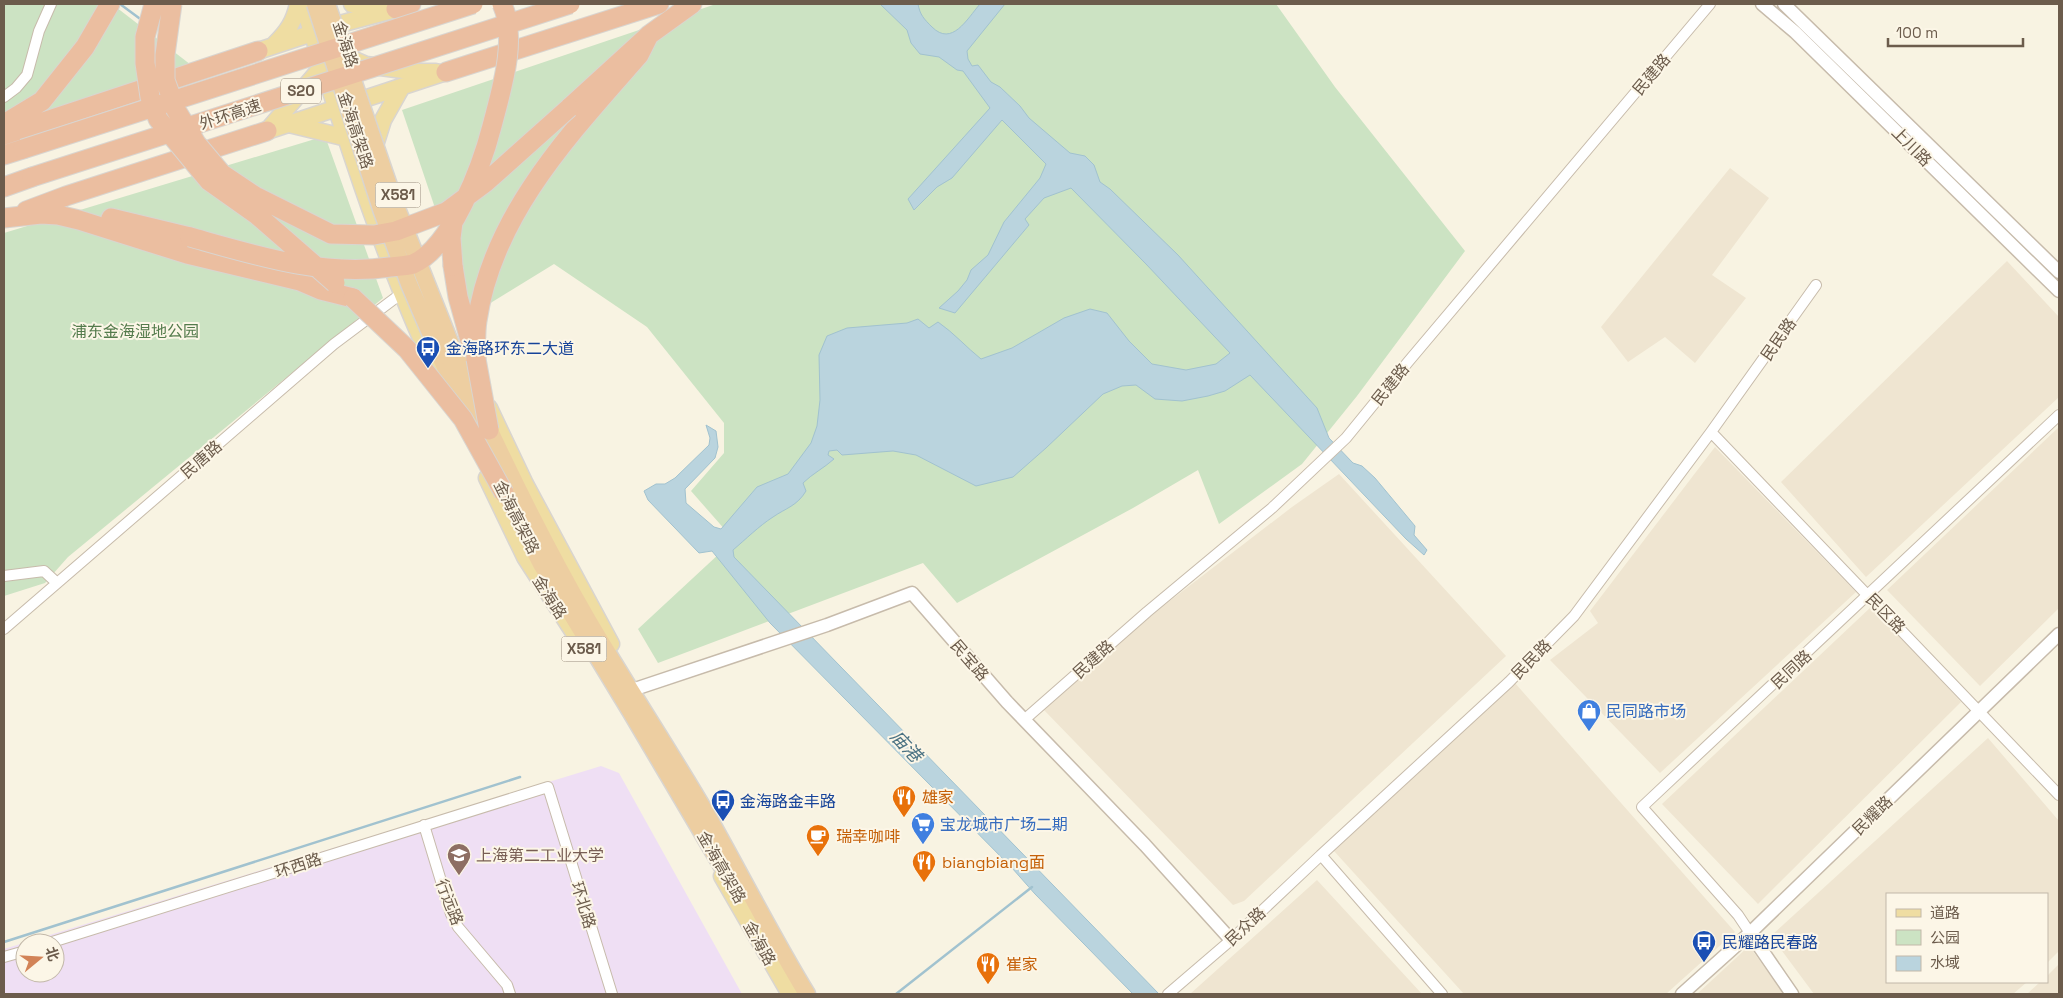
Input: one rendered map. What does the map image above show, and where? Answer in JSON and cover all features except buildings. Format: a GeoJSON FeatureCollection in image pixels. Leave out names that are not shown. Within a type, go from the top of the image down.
{"type":"FeatureCollection","features":[{"type":"Feature","properties":{"kind":"highway"},"geometry":{"type":"LineString","coordinates":[[154,4],[145,37],[145,63],[150,97],[158,119],[208,181],[257,215],[353,298],[406,349],[463,419],[504,493]]}},
{"type":"Feature","properties":{"kind":"highway"},"geometry":{"type":"LineString","coordinates":[[172,4],[165,55],[165,80],[176,110],[196,143],[222,174],[255,196],[331,234],[374,235],[396,232],[446,212],[485,183],[649,35],[692,4]]}},
{"type":"Feature","properties":{"kind":"highway","name":"金海高架路"},"geometry":{"type":"LineString","coordinates":[[315,4],[382,212],[409,284],[440,356],[504,493],[541,564],[637,722],[796,994]]}},
{"type":"Feature","properties":{"kind":"highway","name":"金海高架路"},"geometry":{"type":"LineString","coordinates":[[327,4],[396,206],[452,347],[489,430],[537,527],[579,603],[706,813],[778,946],[807,994]]}},
{"type":"Feature","properties":{"kind":"highway","name":"外环高速"},"geometry":{"type":"LineString","coordinates":[[4,155],[473,4]]}},
{"type":"Feature","properties":{"kind":"highway"},"geometry":{"type":"LineString","coordinates":[[489,430],[476,359],[458,297],[451,238],[454,215],[496,66],[498,41],[494,15],[490,4]]}},
{"type":"Feature","properties":{"kind":"highway"},"geometry":{"type":"LineString","coordinates":[[188,246],[327,268],[366,271],[413,264],[438,245],[458,214],[488,145],[508,63],[509,38],[502,4]]}},
{"type":"Feature","properties":{"kind":"highway","name":"外环高速"},"geometry":{"type":"LineString","coordinates":[[4,187],[570,4]]}},
{"type":"Feature","properties":{"kind":"highway"},"geometry":{"type":"LineString","coordinates":[[446,72],[659,4]]}},
{"type":"Feature","properties":{"kind":"highway"},"geometry":{"type":"LineString","coordinates":[[4,124],[42,101],[85,47],[110,8]]}},
{"type":"Feature","properties":{"kind":"highway"},"geometry":{"type":"LineString","coordinates":[[476,359],[477,322],[493,258],[514,214],[545,166],[639,55],[649,35]]}},
{"type":"Feature","properties":{"kind":"highway"},"geometry":{"type":"LineString","coordinates":[[4,135],[265,49]]}},
{"type":"Feature","properties":{"kind":"highway"},"geometry":{"type":"LineString","coordinates":[[12,217],[31,208],[267,131]]}},
{"type":"Feature","properties":{"kind":"highway"},"geometry":{"type":"LineString","coordinates":[[12,217],[78,212],[100,215],[322,290],[353,298]]}},
{"type":"Feature","properties":{"kind":"main road"},"geometry":{"type":"LineString","coordinates":[[265,49],[289,30],[298,4]]}},
{"type":"Feature","properties":{"kind":"main road","name":"金海路"},"geometry":{"type":"LineString","coordinates":[[303,4],[322,66],[402,293],[433,366],[525,557],[654,757],[790,994]]}},
{"type":"Feature","properties":{"kind":"main road","name":"金海路"},"geometry":{"type":"LineString","coordinates":[[333,4],[352,59],[365,111],[376,142],[473,374],[525,484],[635,689],[718,825],[776,933],[813,994]]}},
{"type":"Feature","properties":{"kind":"main road"},"geometry":{"type":"LineString","coordinates":[[352,4],[397,8]]}},
{"type":"Feature","properties":{"kind":"main road"},"geometry":{"type":"LineString","coordinates":[[265,49],[313,38],[397,8]]}},
{"type":"Feature","properties":{"kind":"main road"},"geometry":{"type":"LineString","coordinates":[[335,101],[340,74],[359,47],[380,29],[397,8]]}},
{"type":"Feature","properties":{"kind":"main road"},"geometry":{"type":"LineString","coordinates":[[267,131],[334,54],[341,28]]}},
{"type":"Feature","properties":{"kind":"main road"},"geometry":{"type":"LineString","coordinates":[[313,38],[334,54],[366,65],[418,72],[446,72]]}},
{"type":"Feature","properties":{"kind":"main road"},"geometry":{"type":"LineString","coordinates":[[265,49],[322,66],[340,74],[362,94]]}},
{"type":"Feature","properties":{"kind":"main road"},"geometry":{"type":"LineString","coordinates":[[267,131],[289,124],[335,101],[362,94],[401,88],[446,72]]}},
{"type":"Feature","properties":{"kind":"main road"},"geometry":{"type":"LineString","coordinates":[[376,142],[383,120],[401,88]]}},
{"type":"Feature","properties":{"kind":"main road"},"geometry":{"type":"LineString","coordinates":[[289,124],[347,138]]}},
{"type":"Feature","properties":{"kind":"street"},"geometry":{"type":"LineString","coordinates":[[4,97],[16,88],[27,75],[40,31],[51,4]]}},
{"type":"Feature","properties":{"kind":"street","name":"民建路"},"geometry":{"type":"LineString","coordinates":[[1024,720],[1147,612],[1272,508],[1346,438],[1710,4]]}},
{"type":"Feature","properties":{"kind":"street","name":"上川路"},"geometry":{"type":"LineString","coordinates":[[1762,4],[1795,32],[2059,291]]}},
{"type":"Feature","properties":{"kind":"street","name":"上川路"},"geometry":{"type":"LineString","coordinates":[[1784,4],[2059,272]]}},
{"type":"Feature","properties":{"kind":"street","name":"民民路"},"geometry":{"type":"LineString","coordinates":[[1321,855],[1508,682],[1574,616],[1711,432],[1816,285]]}},
{"type":"Feature","properties":{"kind":"street","name":"民唐路"},"geometry":{"type":"LineString","coordinates":[[4,629],[334,344],[402,293]]}},
{"type":"Feature","properties":{"kind":"street","name":"民同路"},"geometry":{"type":"LineString","coordinates":[[1750,933],[1738,915],[1642,807],[2059,416]]}},
{"type":"Feature","properties":{"kind":"street","name":"民区路"},"geometry":{"type":"LineString","coordinates":[[1711,432],[1870,595],[2059,795]]}},
{"type":"Feature","properties":{"kind":"street"},"geometry":{"type":"LineString","coordinates":[[4,576],[44,571],[57,583]]}},
{"type":"Feature","properties":{"kind":"street","name":"民宝路"},"geometry":{"type":"LineString","coordinates":[[635,689],[813,630],[912,593],[1024,720],[1145,845],[1231,940]]}},
{"type":"Feature","properties":{"kind":"street","name":"民耀路"},"geometry":{"type":"LineString","coordinates":[[1682,994],[1750,933],[2059,634]]}},
{"type":"Feature","properties":{"kind":"street","name":"环西路"},"geometry":{"type":"LineString","coordinates":[[65,938],[548,787]]}},
{"type":"Feature","properties":{"kind":"street","name":"环北路"},"geometry":{"type":"LineString","coordinates":[[548,787],[612,994]]}},
{"type":"Feature","properties":{"kind":"street","name":"行远路"},"geometry":{"type":"LineString","coordinates":[[424,825],[448,904],[458,927],[507,985],[510,994]]}},
{"type":"Feature","properties":{"kind":"street"},"geometry":{"type":"LineString","coordinates":[[1321,855],[1442,994]]}},
{"type":"Feature","properties":{"kind":"street","name":"民众路"},"geometry":{"type":"LineString","coordinates":[[1168,994],[1231,940],[1321,855]]}},
{"type":"Feature","properties":{"kind":"street"},"geometry":{"type":"LineString","coordinates":[[1750,933],[1792,994]]}},
{"type":"Feature","properties":{"kind":"shaded area"},"geometry":{"type":"Polygon","coordinates":[[[1730,168],[1769,198],[1712,275],[1746,298],[1695,363],[1665,337],[1628,362],[1601,327],[1730,168]]]}},
{"type":"Feature","properties":{"kind":"shaded area"},"geometry":{"type":"Polygon","coordinates":[[[2007,261],[2059,317],[2059,397],[1866,577],[1781,482],[2007,261]]]}},
{"type":"Feature","properties":{"kind":"shaded area"},"geometry":{"type":"Polygon","coordinates":[[[2059,427],[2059,608],[1980,686],[1887,590],[2059,427]]]}},
{"type":"Feature","properties":{"kind":"shaded area"},"geometry":{"type":"Polygon","coordinates":[[[1715,447],[1856,592],[1660,773],[1550,660],[1598,623],[1590,611],[1715,447]]]}},
{"type":"Feature","properties":{"kind":"shaded area"},"geometry":{"type":"Polygon","coordinates":[[[1339,474],[1506,656],[1244,901],[1233,905],[1043,709],[1158,610],[1292,507],[1339,474]]]}},
{"type":"Feature","properties":{"kind":"shaded area"},"geometry":{"type":"Polygon","coordinates":[[[1872,606],[1961,702],[1758,904],[1662,804],[1872,606]]]}},
{"type":"Feature","properties":{"kind":"shaded area"},"geometry":{"type":"Polygon","coordinates":[[[1515,683],[1735,932],[1666,994],[1464,994],[1334,851],[1515,683]]]}},
{"type":"Feature","properties":{"kind":"shaded area"},"geometry":{"type":"Polygon","coordinates":[[[1988,738],[2059,821],[2059,951],[2048,962],[2048,893],[1886,893],[1886,983],[2026,983],[2013,994],[1814,994],[1771,936],[1988,738]]]}},
{"type":"Feature","properties":{"kind":"shaded area","name":"上海第二工业大学"},"geometry":{"type":"Polygon","coordinates":[[[601,766],[619,773],[742,994],[4,994],[4,949],[15,946],[15,983],[65,983],[65,933],[56,933],[601,766]]]}},
{"type":"Feature","properties":{"kind":"shaded area"},"geometry":{"type":"Polygon","coordinates":[[[1317,880],[1422,994],[1190,994],[1317,880]]]}},
{"type":"Feature","properties":{"kind":"shaded area"},"geometry":{"type":"Polygon","coordinates":[[[1749,946],[1784,994],[1697,994],[1749,946]]]}},
{"type":"Feature","properties":{"kind":"shaded area"},"geometry":{"type":"Polygon","coordinates":[[[2059,964],[2059,994],[2027,994],[2039,983],[2048,983],[2048,975],[2059,964]]]}},
{"type":"Feature","properties":{"kind":"green space"},"geometry":{"type":"Polygon","coordinates":[[[4,4],[112,4],[195,68],[4,130],[4,4]]]}},
{"type":"Feature","properties":{"kind":"green space"},"geometry":{"type":"Polygon","coordinates":[[[716,4],[1276,4],[1335,87],[1465,251],[1357,396],[1302,464],[1219,524],[1198,470],[1133,508],[957,603],[923,563],[658,663],[638,629],[734,540],[691,491],[724,453],[724,423],[647,327],[554,264],[471,315],[402,110],[716,4]]]}},
{"type":"Feature","properties":{"kind":"green space","name":"浦东金海湿地公园"},"geometry":{"type":"Polygon","coordinates":[[[325,136],[383,298],[68,557],[45,583],[4,596],[4,233],[325,136]]]}},
{"type":"Feature","properties":{"kind":"water"},"geometry":{"type":"Polygon","coordinates":[[[880,4],[918,4],[921,14],[927,22],[939,32],[946,34],[959,29],[980,4],[1005,4],[967,51],[968,59],[972,66],[978,65],[991,82],[1000,87],[1020,106],[1029,118],[1070,153],[1085,156],[1094,165],[1100,182],[1110,189],[1178,255],[1317,408],[1329,438],[1353,463],[1362,466],[1375,478],[1415,526],[1414,535],[1427,550],[1424,555],[1406,539],[1250,375],[1225,391],[1182,401],[1155,399],[1136,385],[1122,386],[1103,394],[1013,477],[976,486],[916,455],[893,451],[842,455],[837,450],[829,451],[828,455],[834,459],[803,483],[806,491],[803,496],[763,524],[733,550],[734,557],[1159,994],[1133,994],[1012,868],[770,623],[712,551],[699,553],[648,500],[644,491],[656,484],[665,484],[675,478],[709,445],[710,438],[706,425],[716,431],[718,447],[715,458],[685,489],[686,503],[714,527],[721,529],[757,487],[788,474],[811,443],[817,426],[820,400],[819,355],[827,336],[847,328],[907,323],[918,319],[929,328],[938,322],[981,359],[1012,348],[1064,318],[1090,309],[1107,313],[1129,341],[1152,364],[1186,370],[1216,364],[1230,353],[1071,188],[1044,198],[1025,219],[1029,225],[955,313],[939,308],[958,291],[967,280],[971,270],[988,255],[1004,222],[1040,178],[1046,164],[1002,120],[952,178],[937,187],[914,210],[908,199],[990,108],[963,71],[957,70],[939,57],[920,54],[911,43],[907,30],[880,4]]]}},
{"type":"Feature","properties":{"kind":"waterway","name":"庙港"},"geometry":{"type":"LineString","coordinates":[[120,4],[143,21]]}},
{"type":"Feature","properties":{"kind":"waterway"},"geometry":{"type":"LineString","coordinates":[[4,942],[520,777]]}},
{"type":"Feature","properties":{"kind":"waterway"},"geometry":{"type":"LineString","coordinates":[[896,994],[1032,887]]}},
{"type":"Feature","properties":{"kind":"place","name":"金海路环东二大道"},"geometry":{"type":"Point","coordinates":[428,369]}},
{"type":"Feature","properties":{"kind":"place","name":"民同路市场"},"geometry":{"type":"Point","coordinates":[1589,732]}},
{"type":"Feature","properties":{"kind":"place","name":"雄家"},"geometry":{"type":"Point","coordinates":[904,818]}},
{"type":"Feature","properties":{"kind":"place","name":"金海路金丰路"},"geometry":{"type":"Point","coordinates":[723,822]}},
{"type":"Feature","properties":{"kind":"place","name":"宝龙城市广场二期"},"geometry":{"type":"Point","coordinates":[923,845]}},
{"type":"Feature","properties":{"kind":"place","name":"瑞幸咖啡"},"geometry":{"type":"Point","coordinates":[818,857]}},
{"type":"Feature","properties":{"kind":"place","name":"上海第二工业大学"},"geometry":{"type":"Point","coordinates":[459,876]}},
{"type":"Feature","properties":{"kind":"place","name":"biangbiang面"},"geometry":{"type":"Point","coordinates":[924,883]}},
{"type":"Feature","properties":{"kind":"place","name":"民耀路民春路"},"geometry":{"type":"Point","coordinates":[1704,963]}},
{"type":"Feature","properties":{"kind":"place","name":"崔家"},"geometry":{"type":"Point","coordinates":[988,985]}}]}
